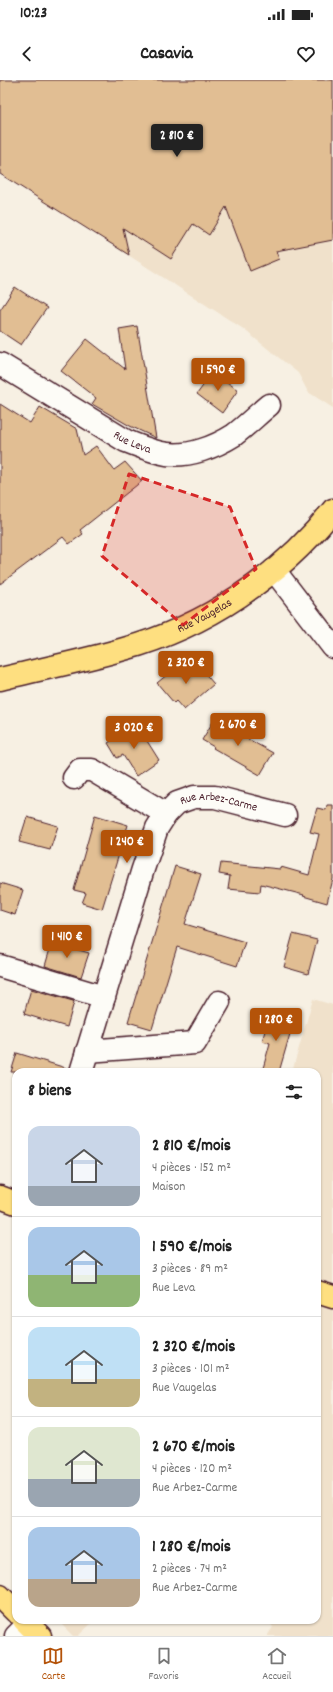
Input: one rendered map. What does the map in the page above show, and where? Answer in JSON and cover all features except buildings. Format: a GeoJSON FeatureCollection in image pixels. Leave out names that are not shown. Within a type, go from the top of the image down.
{"type":"FeatureCollection","features":[{"type":"Feature","properties":{"kind":"main road","name":"Rue Vaugelas"},"geometry":{"type":"LineString","coordinates":[[2,675],[125,649],[165,636],[222,608],[274,570],[320,526],[333,510]]}},
{"type":"Feature","properties":{"kind":"main road"},"geometry":{"type":"LineString","coordinates":[[0,1197],[12,1201]]}},
{"type":"Feature","properties":{"kind":"main road"},"geometry":{"type":"LineString","coordinates":[[321,1293],[333,1297]]}},
{"type":"Feature","properties":{"kind":"main road"},"geometry":{"type":"LineString","coordinates":[[0,1596],[12,1610]]}},
{"type":"Feature","properties":{"kind":"street","name":"Rue Leva"},"geometry":{"type":"LineString","coordinates":[[0,364],[126,441],[148,450],[168,454],[188,453],[209,447],[234,434],[269,405]]}},
{"type":"Feature","properties":{"kind":"street"},"geometry":{"type":"LineString","coordinates":[[274,570],[333,647]]}},
{"type":"Feature","properties":{"kind":"street"},"geometry":{"type":"LineString","coordinates":[[74,778],[80,770],[92,770],[166,814]]}},
{"type":"Feature","properties":{"kind":"street","name":"Rue Arbez-Carme"},"geometry":{"type":"LineString","coordinates":[[82,1068],[143,869],[157,828],[166,814],[177,803],[194,797],[215,797],[285,815]]}},
{"type":"Feature","properties":{"kind":"street"},"geometry":{"type":"LineString","coordinates":[[0,966],[104,997]]}},
{"type":"Feature","properties":{"kind":"street"},"geometry":{"type":"LineString","coordinates":[[87,1051],[195,1043],[219,1002]]}},
{"type":"Feature","properties":{"kind":"highlighted area"},"geometry":{"type":"Polygon","coordinates":[[[129,474],[230,507],[256,569],[183,625],[102,556],[129,474]]]}},
{"type":"Feature","properties":{"kind":"shaded area"},"geometry":{"type":"Polygon","coordinates":[[[0,80],[333,80],[333,408],[308,392],[298,373],[242,328],[0,173],[0,80]]]}},
{"type":"Feature","properties":{"kind":"shaded area"},"geometry":{"type":"Polygon","coordinates":[[[313,999],[333,1005],[333,1636],[267,1636],[273,1627],[270,1624],[321,1624],[321,1068],[293,1068],[313,999]]]}},
{"type":"Feature","properties":{"kind":"shaded area"},"geometry":{"type":"Polygon","coordinates":[[[61,1624],[91,1624],[78,1636],[73,1636],[61,1624]]]}}]}
